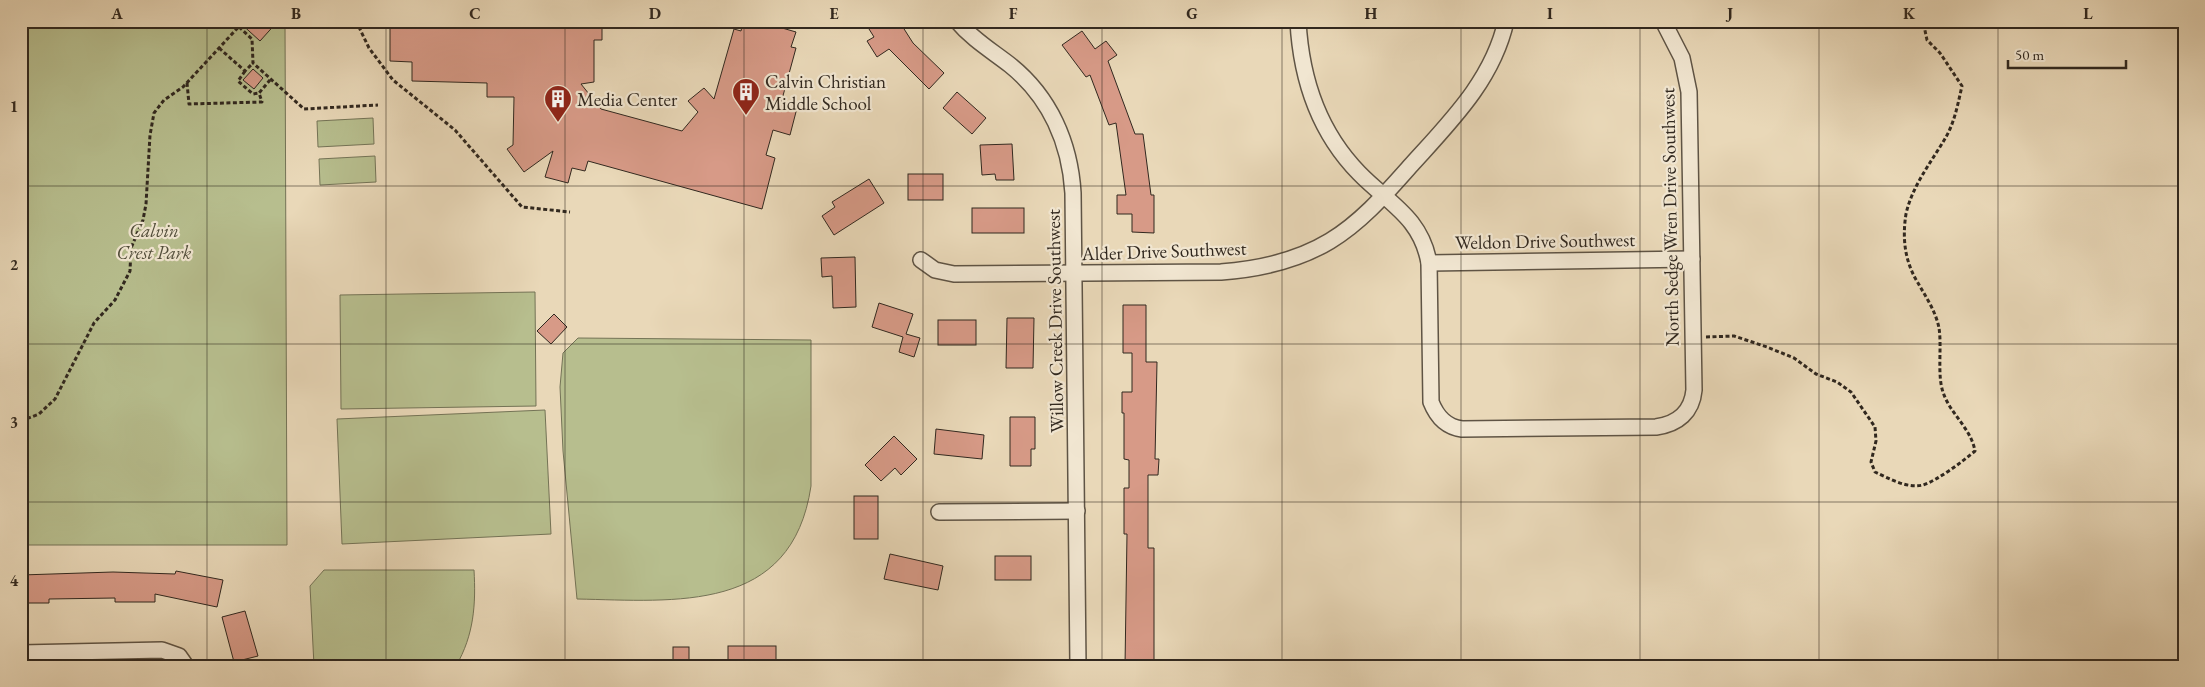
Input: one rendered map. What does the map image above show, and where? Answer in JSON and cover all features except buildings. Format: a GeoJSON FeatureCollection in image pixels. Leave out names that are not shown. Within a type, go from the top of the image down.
{"type":"FeatureCollection","features":[{"type":"Feature","properties":{"kind":"street","name":"Willow Creek Drive Southwest"},"geometry":{"type":"LineString","coordinates":[[956,21],[1021,75],[1045,104],[1068,152],[1071,167],[1075,273],[1078,666]]}},
{"type":"Feature","properties":{"kind":"street"},"geometry":{"type":"LineString","coordinates":[[1298,21],[1303,70],[1319,115],[1332,139],[1347,160],[1416,226],[1424,240],[1429,263]]}},
{"type":"Feature","properties":{"kind":"street","name":"Alder Drive Southwest"},"geometry":{"type":"LineString","coordinates":[[920,260],[935,270],[954,274],[1221,272],[1276,264],[1329,242],[1354,224],[1384,195],[1478,87],[1496,54],[1506,21]]}},
{"type":"Feature","properties":{"kind":"street","name":"North Sedge Wren Drive Southwest"},"geometry":{"type":"LineString","coordinates":[[1429,263],[1430,394],[1439,416],[1451,427],[1462,429],[1656,427],[1675,422],[1684,415],[1693,396],[1694,336],[1689,92],[1682,58],[1663,21]]}},
{"type":"Feature","properties":{"kind":"street","name":"Weldon Drive Southwest"},"geometry":{"type":"LineString","coordinates":[[1429,263],[1692,259]]}},
{"type":"Feature","properties":{"kind":"street"},"geometry":{"type":"LineString","coordinates":[[939,512],[1077,511]]}},
{"type":"Feature","properties":{"kind":"street"},"geometry":{"type":"LineString","coordinates":[[21,653],[162,650],[182,661]]}},
{"type":"Feature","properties":{"kind":"path"},"geometry":{"type":"LineString","coordinates":[[21,421],[39,414],[55,398],[94,324],[115,300],[125,282],[130,270],[131,248],[143,220],[146,204],[150,135],[154,114],[164,100],[187,83],[244,21]]}},
{"type":"Feature","properties":{"kind":"path"},"geometry":{"type":"LineString","coordinates":[[356,21],[369,48],[393,80],[455,130],[522,207],[570,212]]}},
{"type":"Feature","properties":{"kind":"path"},"geometry":{"type":"LineString","coordinates":[[1694,336],[1734,336],[1767,347],[1794,358],[1816,374],[1836,382],[1852,392],[1875,427],[1876,441],[1871,462],[1874,472],[1888,479],[1904,484],[1922,485],[1958,466],[1974,451],[1973,437],[1949,406],[1942,390],[1939,326],[1930,304],[1906,261],[1904,233],[1907,212],[1929,163],[1946,136],[1955,116],[1962,86],[1940,53],[1927,40],[1923,21]]}},
{"type":"Feature","properties":{"kind":"path"},"geometry":{"type":"LineString","coordinates":[[238,27],[252,39],[253,63],[304,110],[378,105]]}},
{"type":"Feature","properties":{"kind":"path"},"geometry":{"type":"LineString","coordinates":[[219,48],[244,71]]}},
{"type":"Feature","properties":{"kind":"path"},"geometry":{"type":"LineString","coordinates":[[253,63],[244,71],[238,81],[253,94],[259,93],[270,80]]}},
{"type":"Feature","properties":{"kind":"path"},"geometry":{"type":"LineString","coordinates":[[187,83],[189,104],[262,102],[259,93]]}},
{"type":"Feature","properties":{"kind":"green space","name":"Calvin Crest Park"},"geometry":{"type":"Polygon","coordinates":[[[21,21],[285,21],[287,545],[21,545],[21,21]]]}},
{"type":"Feature","properties":{"kind":"green space"},"geometry":{"type":"Polygon","coordinates":[[[373,118],[374,144],[318,147],[317,121],[373,118]]]}},
{"type":"Feature","properties":{"kind":"green space"},"geometry":{"type":"Polygon","coordinates":[[[375,156],[376,182],[320,185],[319,159],[375,156]]]}},
{"type":"Feature","properties":{"kind":"green space"},"geometry":{"type":"Polygon","coordinates":[[[535,292],[536,406],[341,409],[340,295],[535,292]]]}},
{"type":"Feature","properties":{"kind":"green space"},"geometry":{"type":"Polygon","coordinates":[[[578,338],[811,340],[811,486],[800,528],[780,558],[755,579],[724,591],[690,598],[653,600],[577,599],[563,451],[560,387],[563,353],[578,338]]]}},
{"type":"Feature","properties":{"kind":"green space"},"geometry":{"type":"Polygon","coordinates":[[[545,410],[551,534],[342,544],[337,419],[545,410]]]}},
{"type":"Feature","properties":{"kind":"green space"},"geometry":{"type":"Polygon","coordinates":[[[324,570],[474,570],[475,595],[470,631],[467,643],[456,666],[314,666],[310,586],[324,570]]]}},
{"type":"Feature","properties":{"kind":"place","name":"Calvin Christian Middle School"},"geometry":{"type":"Point","coordinates":[746,116]}},
{"type":"Feature","properties":{"kind":"place","name":"Media Center"},"geometry":{"type":"Point","coordinates":[558,123]}}]}
